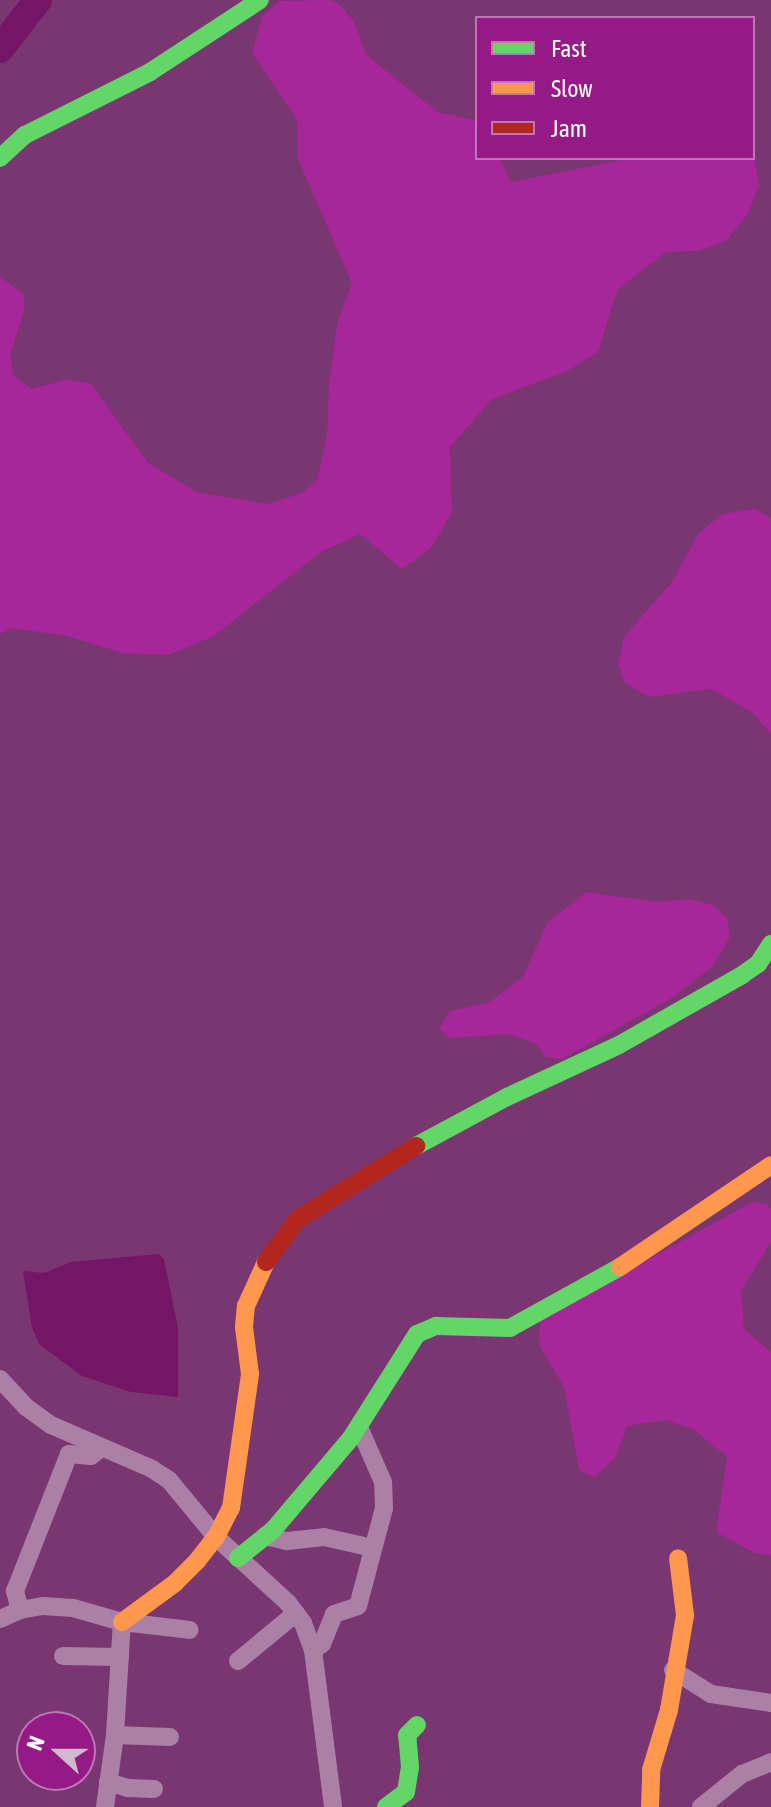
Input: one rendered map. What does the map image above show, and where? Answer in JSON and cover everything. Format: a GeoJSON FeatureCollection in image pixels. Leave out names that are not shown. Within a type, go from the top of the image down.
{"type":"FeatureCollection","features":[{"type":"Feature","properties":{"kind":"street"},"geometry":{"type":"LineString","coordinates":[[0,158],[25,135],[150,72],[260,0]]}},
{"type":"Feature","properties":{"kind":"street"},"geometry":{"type":"LineString","coordinates":[[122,1622],[175,1583],[216,1537],[237,1489],[250,1374],[244,1327],[246,1306],[271,1251],[298,1219],[390,1160],[507,1097],[619,1045],[742,975],[758,964],[771,944]]}},
{"type":"Feature","properties":{"kind":"street"},"geometry":{"type":"LineString","coordinates":[[238,1558],[265,1536],[359,1427],[417,1334],[436,1326],[510,1328],[522,1323],[566,1294],[604,1279],[663,1235],[771,1165]]}},
{"type":"Feature","properties":{"kind":"street"},"geometry":{"type":"LineString","coordinates":[[0,1379],[26,1407],[51,1425],[100,1449],[152,1469],[169,1480],[216,1537],[270,1584],[296,1613],[313,1650],[333,1807]]}},
{"type":"Feature","properties":{"kind":"street"},"geometry":{"type":"LineString","coordinates":[[313,1650],[322,1644],[334,1614],[358,1606],[384,1508],[383,1482],[359,1427]]}},
{"type":"Feature","properties":{"kind":"street"},"geometry":{"type":"LineString","coordinates":[[20,1610],[15,1591],[69,1454],[91,1456],[100,1449]]}},
{"type":"Feature","properties":{"kind":"street"},"geometry":{"type":"LineString","coordinates":[[265,1536],[287,1541],[324,1537],[373,1548]]}},
{"type":"Feature","properties":{"kind":"street"},"geometry":{"type":"LineString","coordinates":[[650,1807],[651,1770],[669,1710],[673,1670],[685,1615],[678,1558]]}},
{"type":"Feature","properties":{"kind":"street"},"geometry":{"type":"LineString","coordinates":[[0,1619],[20,1610],[43,1606],[73,1608],[122,1622],[190,1630]]}},
{"type":"Feature","properties":{"kind":"street"},"geometry":{"type":"LineString","coordinates":[[238,1661],[296,1613]]}},
{"type":"Feature","properties":{"kind":"street"},"geometry":{"type":"LineString","coordinates":[[105,1807],[115,1735],[122,1622]]}},
{"type":"Feature","properties":{"kind":"street"},"geometry":{"type":"LineString","coordinates":[[63,1656],[120,1657]]}},
{"type":"Feature","properties":{"kind":"street"},"geometry":{"type":"LineString","coordinates":[[673,1670],[711,1694],[771,1703]]}},
{"type":"Feature","properties":{"kind":"street"},"geometry":{"type":"LineString","coordinates":[[386,1807],[406,1792],[410,1767],[407,1735],[417,1725]]}},
{"type":"Feature","properties":{"kind":"street"},"geometry":{"type":"LineString","coordinates":[[115,1735],[170,1737]]}},
{"type":"Feature","properties":{"kind":"street"},"geometry":{"type":"LineString","coordinates":[[701,1807],[742,1774],[771,1762]]}},
{"type":"Feature","properties":{"kind":"street"},"geometry":{"type":"LineString","coordinates":[[108,1782],[128,1788],[154,1789]]}},
{"type":"Feature","properties":{"kind":"shaded area"},"geometry":{"type":"Polygon","coordinates":[[[329,0],[338,3],[353,20],[366,54],[438,112],[475,121],[475,160],[501,160],[511,182],[622,160],[755,160],[759,185],[747,215],[727,240],[698,251],[666,252],[617,290],[598,352],[569,370],[491,400],[450,447],[452,512],[431,548],[402,569],[360,534],[321,552],[214,636],[168,655],[123,653],[67,636],[12,628],[0,634],[0,277],[24,294],[24,310],[10,356],[14,376],[32,389],[68,379],[91,384],[148,463],[197,492],[267,504],[302,493],[317,480],[327,435],[329,384],[337,324],[352,283],[298,159],[297,119],[252,53],[262,16],[280,1],[329,0]]]}},
{"type":"Feature","properties":{"kind":"shaded area"},"geometry":{"type":"Polygon","coordinates":[[[755,509],[771,518],[771,734],[752,712],[711,689],[649,697],[624,682],[618,663],[624,637],[671,583],[699,533],[722,514],[755,509]]]}},
{"type":"Feature","properties":{"kind":"shaded area"},"geometry":{"type":"Polygon","coordinates":[[[586,892],[657,902],[689,899],[714,905],[727,918],[730,937],[713,966],[674,997],[562,1059],[546,1057],[536,1044],[509,1034],[450,1038],[439,1029],[450,1011],[488,1003],[523,977],[547,923],[586,892]]]}},
{"type":"Feature","properties":{"kind":"shaded area"},"geometry":{"type":"Polygon","coordinates":[[[752,1202],[767,1204],[771,1209],[771,1242],[741,1291],[744,1329],[771,1352],[771,1555],[755,1553],[716,1532],[727,1457],[693,1429],[667,1420],[627,1426],[615,1458],[595,1477],[579,1470],[564,1387],[539,1345],[540,1319],[752,1202]]]}},
{"type":"Feature","properties":{"kind":"shaded area"},"geometry":{"type":"Polygon","coordinates":[[[159,1254],[164,1259],[178,1328],[178,1397],[131,1392],[82,1376],[39,1344],[32,1327],[23,1271],[44,1273],[71,1262],[159,1254]]]}},
{"type":"Feature","properties":{"kind":"waterway"},"geometry":{"type":"LineString","coordinates":[[0,49],[38,0]]}},
{"type":"Feature","properties":{"kind":"traffic: fast"},"geometry":{"type":"LineString","coordinates":[[0,158],[25,135],[150,72],[260,0]]}},
{"type":"Feature","properties":{"kind":"traffic: fast"},"geometry":{"type":"LineString","coordinates":[[416,1146],[507,1097],[619,1045],[742,975],[758,964],[771,944]]}},
{"type":"Feature","properties":{"kind":"traffic: fast"},"geometry":{"type":"LineString","coordinates":[[238,1558],[273,1530],[351,1438],[417,1334],[436,1326],[510,1328],[620,1267]]}},
{"type":"Feature","properties":{"kind":"traffic: fast"},"geometry":{"type":"LineString","coordinates":[[386,1807],[406,1792],[410,1767],[407,1735],[417,1725]]}},
{"type":"Feature","properties":{"kind":"traffic: slow"},"geometry":{"type":"LineString","coordinates":[[620,1267],[771,1165]]}},
{"type":"Feature","properties":{"kind":"traffic: slow"},"geometry":{"type":"LineString","coordinates":[[122,1622],[175,1583],[197,1561],[216,1537],[231,1508],[250,1374],[244,1327],[246,1306],[266,1262]]}},
{"type":"Feature","properties":{"kind":"traffic: slow"},"geometry":{"type":"LineString","coordinates":[[650,1807],[651,1770],[669,1710],[685,1615],[678,1558]]}},
{"type":"Feature","properties":{"kind":"traffic: jam"},"geometry":{"type":"LineString","coordinates":[[266,1262],[298,1219],[416,1146]]}}]}
